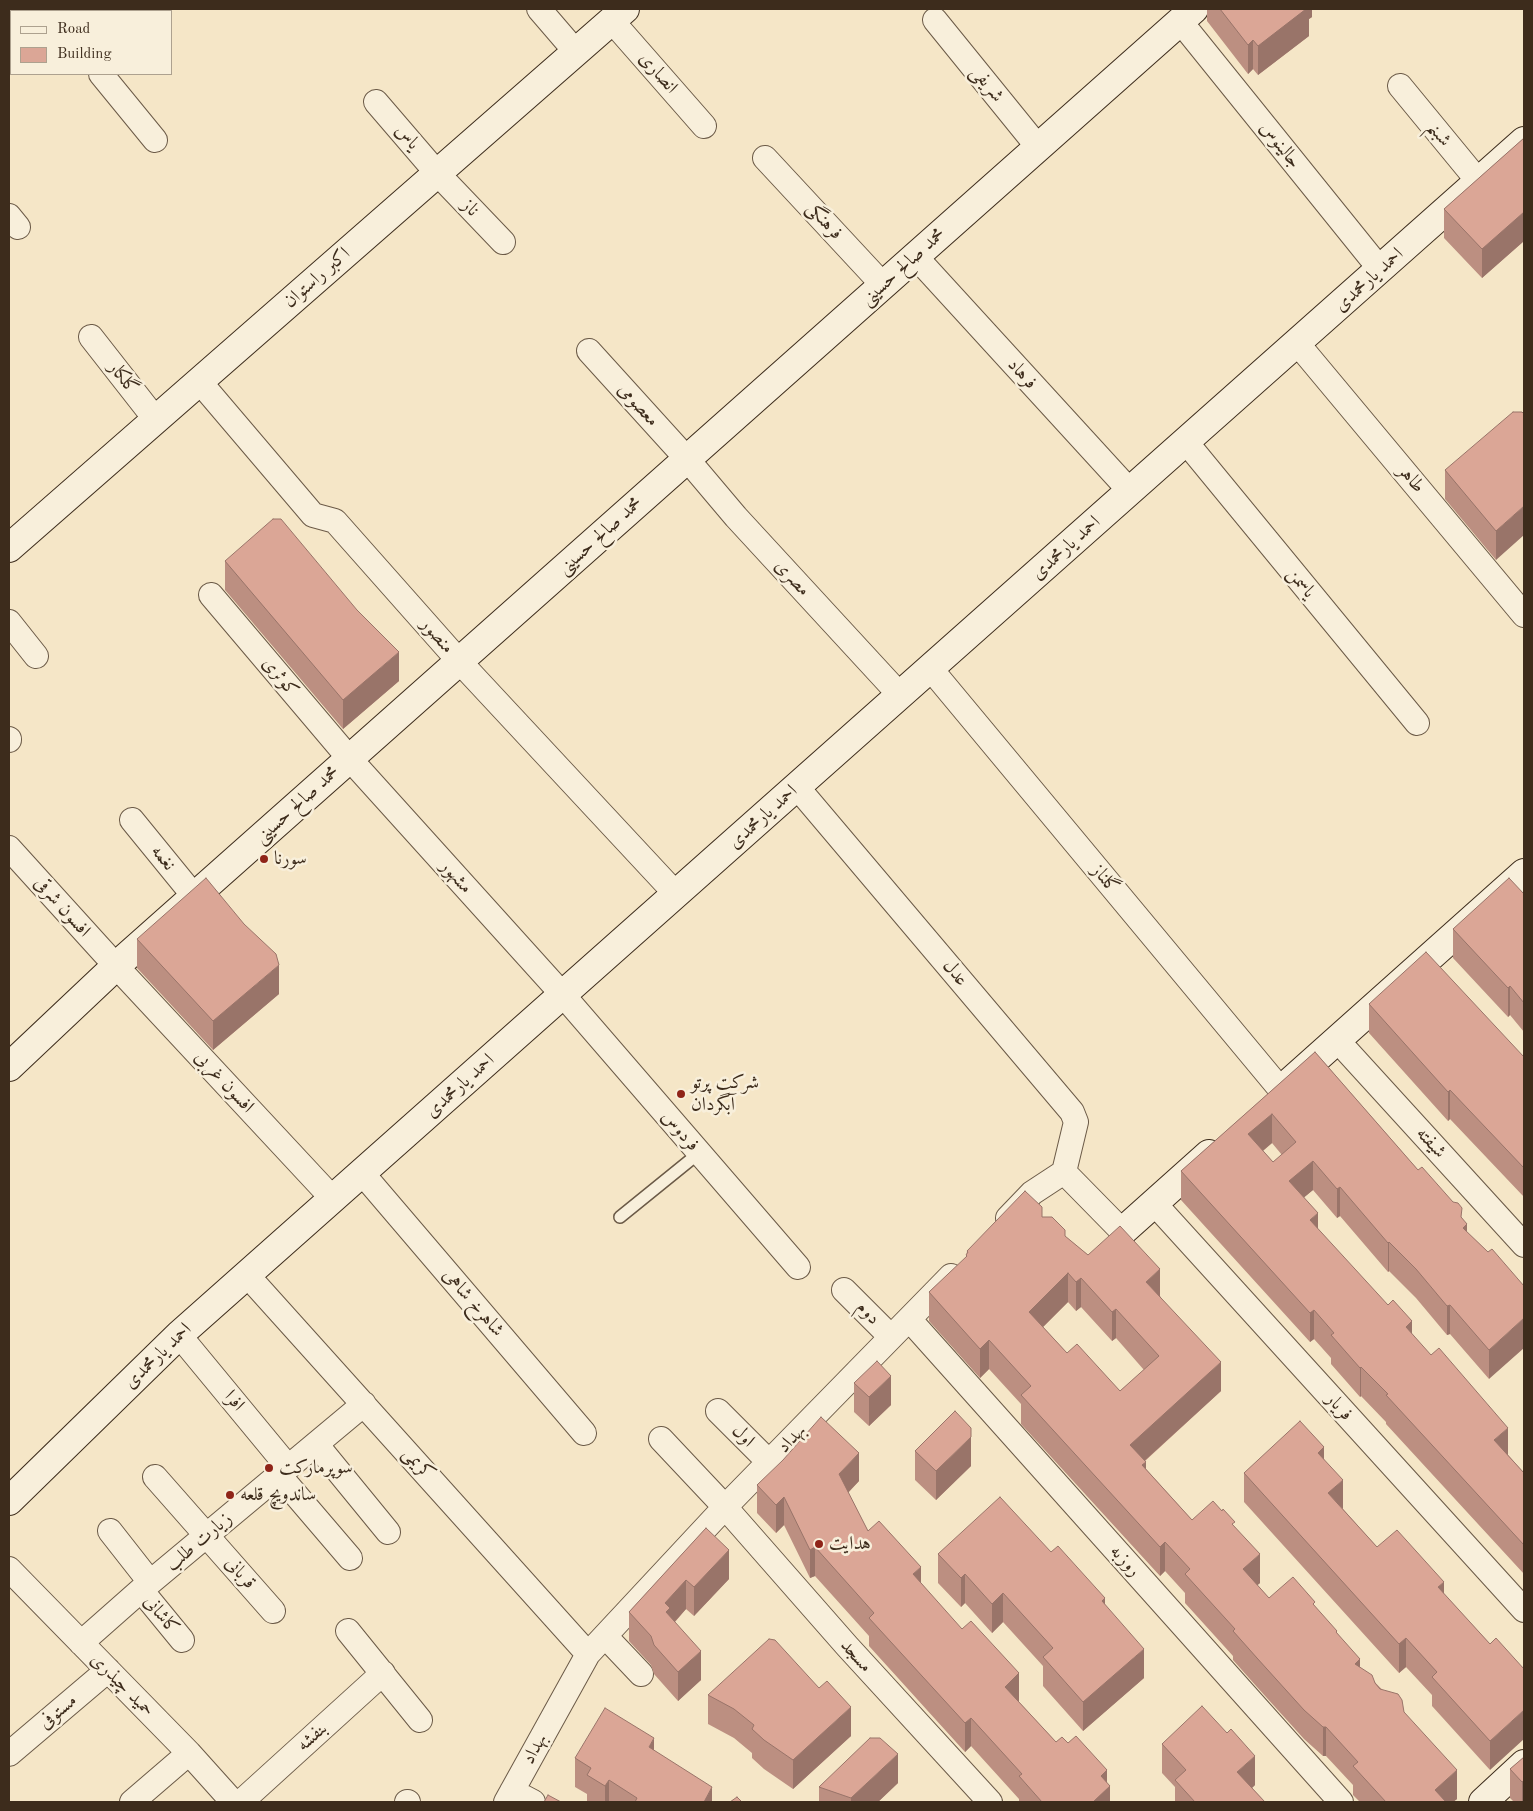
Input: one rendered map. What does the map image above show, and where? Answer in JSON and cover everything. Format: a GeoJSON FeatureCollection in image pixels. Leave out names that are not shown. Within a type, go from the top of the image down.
{"type":"FeatureCollection","features":[{"type":"Feature","properties":{"kind":"street"},"geometry":{"type":"LineString","coordinates":[[539,9],[576,52]]}},
{"type":"Feature","properties":{"kind":"street","name":"اکبر راستوان"},"geometry":{"type":"LineString","coordinates":[[9,548],[618,15]]}},
{"type":"Feature","properties":{"kind":"street","name":"انصاری"},"geometry":{"type":"LineString","coordinates":[[618,15],[704,126]]}},
{"type":"Feature","properties":{"kind":"street","name":"محمد صالح حسینی"},"geometry":{"type":"LineString","coordinates":[[9,1067],[116,966],[194,896],[1187,15]]}},
{"type":"Feature","properties":{"kind":"street","name":"جالینوس"},"geometry":{"type":"LineString","coordinates":[[1187,15],[1380,270]]}},
{"type":"Feature","properties":{"kind":"street","name":"شریفی"},"geometry":{"type":"LineString","coordinates":[[935,20],[1038,147]]}},
{"type":"Feature","properties":{"kind":"street"},"geometry":{"type":"LineString","coordinates":[[102,75],[155,140]]}},
{"type":"Feature","properties":{"kind":"street","name":"شبنم"},"geometry":{"type":"LineString","coordinates":[[1400,86],[1479,182]]}},
{"type":"Feature","properties":{"kind":"street","name":"یاس"},"geometry":{"type":"LineString","coordinates":[[376,102],[438,173]]}},
{"type":"Feature","properties":{"kind":"street","name":"احمد یارمحمدی"},"geometry":{"type":"LineString","coordinates":[[9,1501],[179,1335],[1524,141]]}},
{"type":"Feature","properties":{"kind":"street","name":"فرهنگی"},"geometry":{"type":"LineString","coordinates":[[764,158],[883,285]]}},
{"type":"Feature","properties":{"kind":"street","name":"ناز"},"geometry":{"type":"LineString","coordinates":[[438,173],[503,242]]}},
{"type":"Feature","properties":{"kind":"street","name":"فرهاد"},"geometry":{"type":"LineString","coordinates":[[915,256],[1130,492]]}},
{"type":"Feature","properties":{"kind":"street","name":"گلکار"},"geometry":{"type":"LineString","coordinates":[[91,337],[156,420]]}},
{"type":"Feature","properties":{"kind":"street","name":"طاهر"},"geometry":{"type":"LineString","coordinates":[[1297,343],[1524,615]]}},
{"type":"Feature","properties":{"kind":"street","name":"معصومی"},"geometry":{"type":"LineString","coordinates":[[589,352],[687,459]]}},
{"type":"Feature","properties":{"kind":"street","name":"منصور"},"geometry":{"type":"LineString","coordinates":[[199,381],[313,515],[336,521],[459,661],[676,894]]}},
{"type":"Feature","properties":{"kind":"street","name":"یاسمن"},"geometry":{"type":"LineString","coordinates":[[1186,442],[1417,723]]}},
{"type":"Feature","properties":{"kind":"street","name":"مصری"},"geometry":{"type":"LineString","coordinates":[[687,459],[736,517],[900,695]]}},
{"type":"Feature","properties":{"kind":"street","name":"کوثری"},"geometry":{"type":"LineString","coordinates":[[212,596],[349,758]]}},
{"type":"Feature","properties":{"kind":"street"},"geometry":{"type":"LineString","coordinates":[[9,622],[36,656]]}},
{"type":"Feature","properties":{"kind":"street","name":"گلناز"},"geometry":{"type":"LineString","coordinates":[[930,668],[1273,1097]]}},
{"type":"Feature","properties":{"kind":"street","name":"مشهور"},"geometry":{"type":"LineString","coordinates":[[349,758],[563,995]]}},
{"type":"Feature","properties":{"kind":"street","name":"عدل"},"geometry":{"type":"LineString","coordinates":[[797,787],[1072,1112],[1076,1122],[1064,1172]]}},
{"type":"Feature","properties":{"kind":"street","name":"نغمه"},"geometry":{"type":"LineString","coordinates":[[132,820],[194,896]]}},
{"type":"Feature","properties":{"kind":"street","name":"افسون شرقی"},"geometry":{"type":"LineString","coordinates":[[9,848],[116,966]]}},
{"type":"Feature","properties":{"kind":"street"},"geometry":{"type":"LineString","coordinates":[[1273,1097],[1524,873]]}},
{"type":"Feature","properties":{"kind":"street","name":"افسون غربی"},"geometry":{"type":"LineString","coordinates":[[116,966],[333,1199]]}},
{"type":"Feature","properties":{"kind":"street","name":"فردوس"},"geometry":{"type":"LineString","coordinates":[[563,995],[798,1266]]}},
{"type":"Feature","properties":{"kind":"street","name":"شیفته"},"geometry":{"type":"LineString","coordinates":[[1337,1040],[1524,1245]]}},
{"type":"Feature","properties":{"kind":"street"},"geometry":{"type":"LineString","coordinates":[[991,1235],[1032,1193],[1064,1172],[1118,1228],[1124,1230],[1228,1137]]}},
{"type":"Feature","properties":{"kind":"street","name":"شاهرخ شاهی"},"geometry":{"type":"LineString","coordinates":[[362,1174],[584,1433]]}},
{"type":"Feature","properties":{"kind":"street","name":"فریار"},"geometry":{"type":"LineString","coordinates":[[1154,1203],[1524,1610]]}},
{"type":"Feature","properties":{"kind":"street","name":"بهداد"},"geometry":{"type":"LineString","coordinates":[[509,1797],[588,1654],[725,1507],[964,1263]]}},
{"type":"Feature","properties":{"kind":"street","name":"کریمی"},"geometry":{"type":"LineString","coordinates":[[248,1275],[588,1654]]}},
{"type":"Feature","properties":{"kind":"street","name":"دوم"},"geometry":{"type":"LineString","coordinates":[[844,1290],[891,1337]]}},
{"type":"Feature","properties":{"kind":"street","name":"روزبه"},"geometry":{"type":"LineString","coordinates":[[909,1319],[1341,1802]]}},
{"type":"Feature","properties":{"kind":"street","name":"افرا"},"geometry":{"type":"LineString","coordinates":[[179,1335],[350,1558]]}},
{"type":"Feature","properties":{"kind":"street","name":"زیارت طلب"},"geometry":{"type":"LineString","coordinates":[[81,1643],[146,1586],[364,1404]]}},
{"type":"Feature","properties":{"kind":"street","name":"اول"},"geometry":{"type":"LineString","coordinates":[[718,1411],[769,1462]]}},
{"type":"Feature","properties":{"kind":"street","name":"مسجد"},"geometry":{"type":"LineString","coordinates":[[661,1439],[725,1507],[847,1646],[990,1802]]}},
{"type":"Feature","properties":{"kind":"street"},"geometry":{"type":"LineString","coordinates":[[316,1444],[388,1532]]}},
{"type":"Feature","properties":{"kind":"street","name":"قربانی"},"geometry":{"type":"LineString","coordinates":[[156,1477],[274,1611]]}},
{"type":"Feature","properties":{"kind":"street","name":"کاشانی"},"geometry":{"type":"LineString","coordinates":[[110,1531],[182,1640]]}},
{"type":"Feature","properties":{"kind":"street","name":"حمید چیذری"},"geometry":{"type":"LineString","coordinates":[[9,1569],[189,1753],[233,1802]]}},
{"type":"Feature","properties":{"kind":"street"},"geometry":{"type":"LineString","coordinates":[[348,1631],[420,1720]]}},
{"type":"Feature","properties":{"kind":"street"},"geometry":{"type":"LineString","coordinates":[[605,1636],[641,1674]]}},
{"type":"Feature","properties":{"kind":"street","name":"مستوفی"},"geometry":{"type":"LineString","coordinates":[[9,1754],[108,1670]]}},
{"type":"Feature","properties":{"kind":"street","name":"بنفشه"},"geometry":{"type":"LineString","coordinates":[[241,1802],[383,1673]]}},
{"type":"Feature","properties":{"kind":"street"},"geometry":{"type":"LineString","coordinates":[[132,1802],[189,1753]]}},
{"type":"Feature","properties":{"kind":"street"},"geometry":{"type":"LineString","coordinates":[[1483,1802],[1524,1764]]}},
{"type":"Feature","properties":{"kind":"street"},"geometry":{"type":"LineString","coordinates":[[509,1797],[533,1802]]}},
{"type":"Feature","properties":{"kind":"lane"},"geometry":{"type":"LineString","coordinates":[[620,1217],[700,1153]]}},
{"type":"Feature","properties":{"kind":"building"},"geometry":{"type":"Polygon","coordinates":[[[1220,9],[1306,9],[1258,46],[1253,40],[1248,45],[1220,9]]]}},
{"type":"Feature","properties":{"kind":"building"},"geometry":{"type":"Polygon","coordinates":[[[1524,138],[1524,212],[1482,249],[1444,209],[1524,138]]]}},
{"type":"Feature","properties":{"kind":"building"},"geometry":{"type":"Polygon","coordinates":[[[1513,412],[1522,412],[1524,414],[1524,506],[1496,531],[1445,470],[1513,412]]]}},
{"type":"Feature","properties":{"kind":"building"},"geometry":{"type":"Polygon","coordinates":[[[273,519],[281,519],[357,610],[399,652],[343,700],[225,561],[273,519]]]}},
{"type":"Feature","properties":{"kind":"building"},"geometry":{"type":"Polygon","coordinates":[[[206,878],[244,924],[276,954],[279,965],[213,1021],[137,939],[206,878]]]}},
{"type":"Feature","properties":{"kind":"building"},"geometry":{"type":"Polygon","coordinates":[[[1509,878],[1524,894],[1524,1003],[1510,986],[1508,988],[1453,929],[1509,878]]]}},
{"type":"Feature","properties":{"kind":"building"},"geometry":{"type":"Polygon","coordinates":[[[1426,952],[1524,1057],[1524,1168],[1450,1090],[1448,1092],[1369,1004],[1426,952]]]}},
{"type":"Feature","properties":{"kind":"building"},"geometry":{"type":"Polygon","coordinates":[[[1315,1052],[1418,1170],[1422,1167],[1453,1202],[1458,1203],[1462,1208],[1461,1217],[1467,1224],[1463,1228],[1488,1252],[1492,1249],[1524,1286],[1524,1318],[1489,1350],[1450,1305],[1447,1306],[1416,1269],[1388,1243],[1340,1187],[1337,1189],[1313,1161],[1289,1181],[1318,1213],[1310,1220],[1388,1305],[1393,1300],[1412,1321],[1406,1327],[1431,1355],[1439,1348],[1508,1428],[1494,1440],[1524,1473],[1524,1545],[1386,1395],[1388,1394],[1360,1368],[1331,1335],[1334,1333],[1314,1310],[1310,1313],[1181,1171],[1315,1052]],[[1272,1114],[1248,1134],[1273,1162],[1296,1142],[1272,1114]]]}},
{"type":"Feature","properties":{"kind":"building"},"geometry":{"type":"Polygon","coordinates":[[[1025,1191],[1042,1207],[1042,1217],[1052,1217],[1065,1230],[1065,1236],[1088,1255],[1120,1226],[1160,1269],[1146,1282],[1221,1362],[1130,1445],[1146,1462],[1142,1465],[1192,1520],[1213,1501],[1235,1522],[1232,1524],[1260,1554],[1243,1569],[1269,1598],[1293,1577],[1315,1602],[1313,1604],[1360,1659],[1355,1664],[1372,1675],[1380,1689],[1398,1694],[1402,1700],[1404,1712],[1457,1770],[1435,1790],[1446,1802],[1386,1802],[1353,1766],[1358,1762],[1326,1727],[1323,1727],[1304,1710],[1185,1574],[1190,1569],[1165,1542],[1160,1547],[1021,1395],[1031,1386],[989,1340],[980,1349],[929,1292],[967,1256],[967,1251],[1025,1191]],[[1068,1273],[1029,1312],[1067,1353],[1077,1344],[1120,1391],[1159,1356],[1116,1309],[1112,1312],[1081,1278],[1076,1282],[1068,1273]]]}},
{"type":"Feature","properties":{"kind":"building"},"geometry":{"type":"Polygon","coordinates":[[[877,1361],[891,1376],[869,1397],[854,1383],[877,1361]]]}},
{"type":"Feature","properties":{"kind":"building"},"geometry":{"type":"Polygon","coordinates":[[[955,1411],[971,1428],[971,1437],[936,1471],[915,1451],[955,1411]]]}},
{"type":"Feature","properties":{"kind":"building"},"geometry":{"type":"Polygon","coordinates":[[[821,1417],[859,1453],[839,1474],[868,1531],[879,1521],[921,1567],[913,1574],[962,1629],[971,1621],[1019,1673],[1005,1687],[1056,1742],[1062,1737],[1068,1743],[1076,1736],[1107,1770],[1101,1776],[1110,1786],[1093,1802],[1042,1802],[1019,1776],[1022,1774],[971,1718],[965,1723],[869,1618],[874,1613],[815,1547],[810,1550],[784,1497],[776,1505],[757,1485],[783,1460],[821,1417]]]}},
{"type":"Feature","properties":{"kind":"building"},"geometry":{"type":"Polygon","coordinates":[[[1300,1421],[1324,1447],[1318,1453],[1343,1480],[1328,1493],[1377,1547],[1397,1530],[1444,1582],[1438,1587],[1490,1644],[1496,1638],[1524,1669],[1524,1710],[1490,1741],[1432,1677],[1437,1672],[1406,1638],[1399,1644],[1244,1473],[1300,1421]]]}},
{"type":"Feature","properties":{"kind":"building"},"geometry":{"type":"Polygon","coordinates":[[[1000,1497],[1051,1552],[1058,1546],[1105,1598],[1102,1601],[1144,1649],[1083,1702],[1043,1657],[1053,1648],[1003,1593],[992,1604],[965,1574],[961,1578],[938,1554],[1000,1497]]]}},
{"type":"Feature","properties":{"kind":"building"},"geometry":{"type":"Polygon","coordinates":[[[706,1528],[729,1550],[694,1587],[686,1580],[665,1603],[670,1608],[666,1612],[701,1651],[678,1672],[654,1645],[651,1636],[629,1612],[706,1528]]]}},
{"type":"Feature","properties":{"kind":"building"},"geometry":{"type":"Polygon","coordinates":[[[769,1639],[775,1640],[819,1688],[827,1681],[851,1707],[793,1760],[764,1740],[752,1729],[754,1725],[734,1709],[708,1695],[769,1639]]]}},
{"type":"Feature","properties":{"kind":"building"},"geometry":{"type":"Polygon","coordinates":[[[1202,1706],[1227,1733],[1231,1729],[1255,1756],[1237,1772],[1265,1802],[1195,1802],[1175,1780],[1186,1770],[1162,1744],[1202,1706]]]}},
{"type":"Feature","properties":{"kind":"building"},"geometry":{"type":"Polygon","coordinates":[[[605,1708],[654,1738],[649,1747],[712,1787],[704,1802],[635,1802],[637,1798],[609,1780],[605,1786],[587,1775],[591,1768],[575,1758],[605,1708]]]}},
{"type":"Feature","properties":{"kind":"building"},"geometry":{"type":"Polygon","coordinates":[[[870,1738],[880,1738],[898,1754],[851,1798],[819,1787],[870,1738]]]}},
{"type":"Feature","properties":{"kind":"building"},"geometry":{"type":"Polygon","coordinates":[[[1524,1757],[1524,1780],[1522,1782],[1510,1769],[1524,1757]]]}},
{"type":"Feature","properties":{"kind":"building"},"geometry":{"type":"Polygon","coordinates":[[[548,1795],[561,1802],[544,1802],[548,1795]]]}},
{"type":"Feature","properties":{"kind":"building"},"geometry":{"type":"Polygon","coordinates":[[[737,1797],[742,1802],[730,1802],[737,1797]]]}},
{"type":"Feature","properties":{"kind":"place","name":"سورنا"},"geometry":{"type":"Point","coordinates":[264,859]}},
{"type":"Feature","properties":{"kind":"place","name":"شرکت پرتو آبگردان"},"geometry":{"type":"Point","coordinates":[681,1094]}},
{"type":"Feature","properties":{"kind":"place","name":"سوپرمارکت"},"geometry":{"type":"Point","coordinates":[269,1468]}},
{"type":"Feature","properties":{"kind":"place","name":"ساندویچ قلعه"},"geometry":{"type":"Point","coordinates":[230,1495]}},
{"type":"Feature","properties":{"kind":"place","name":"هدایت"},"geometry":{"type":"Point","coordinates":[819,1544]}}]}
